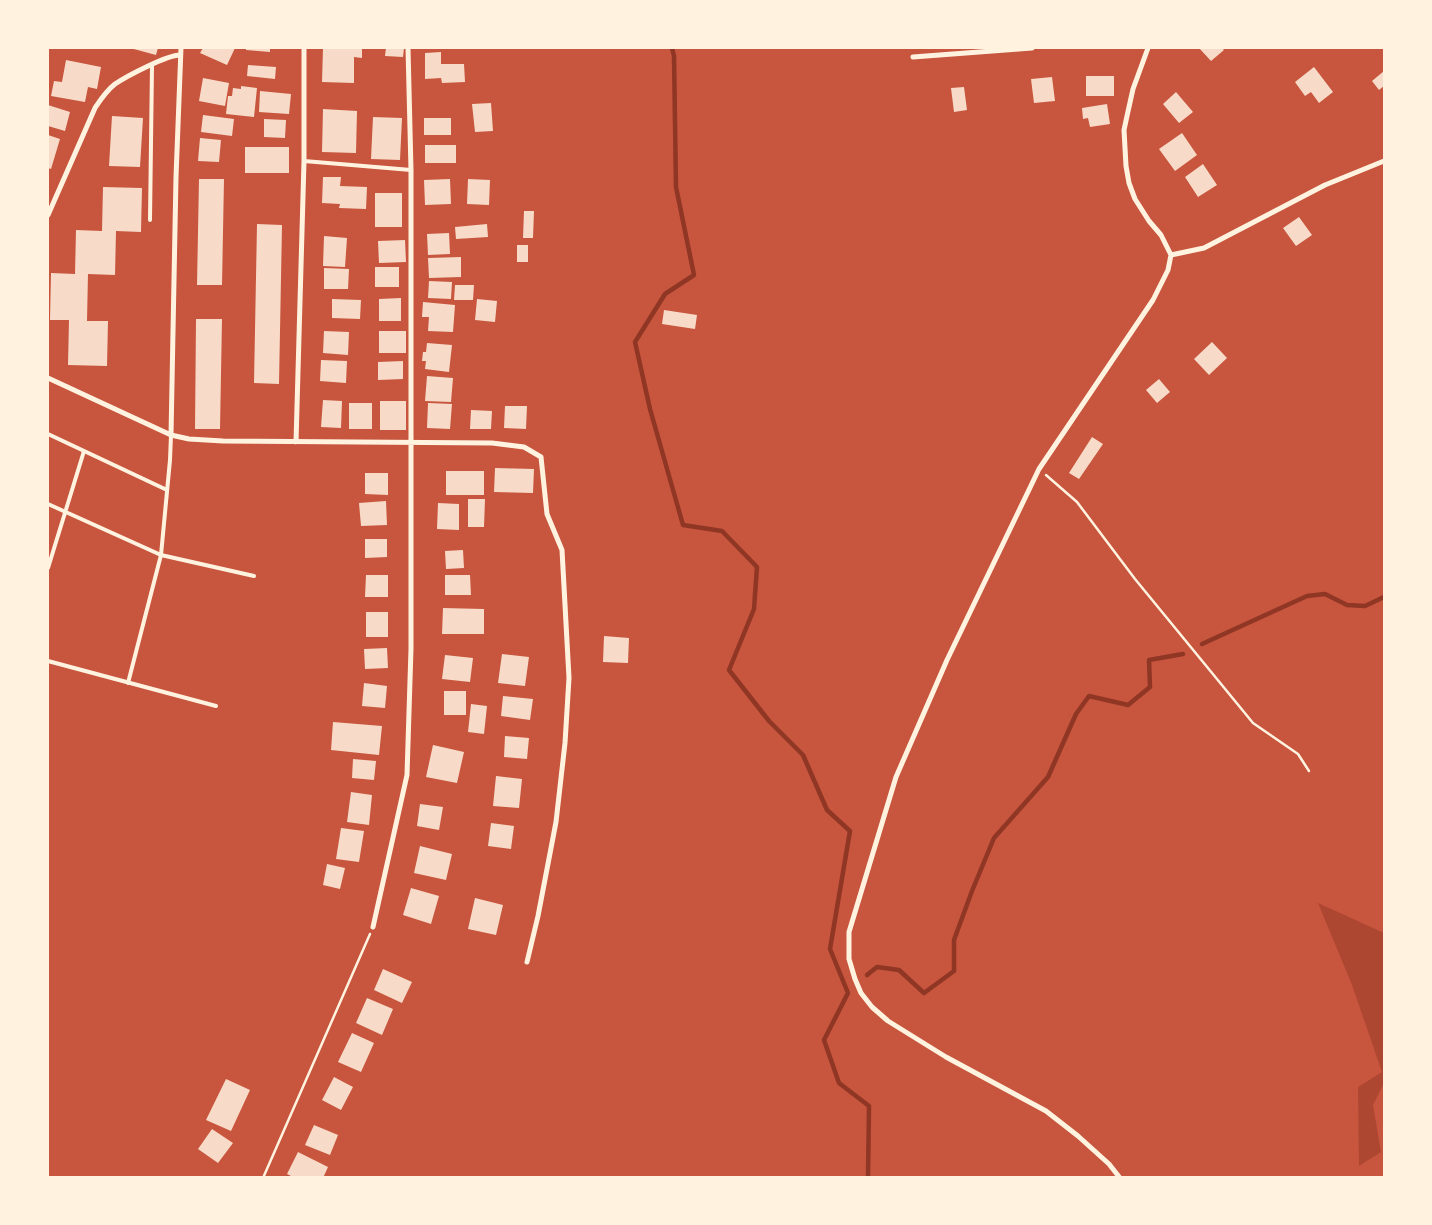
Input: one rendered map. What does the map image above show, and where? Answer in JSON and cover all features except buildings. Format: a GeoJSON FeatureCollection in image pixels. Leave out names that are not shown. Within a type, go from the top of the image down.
{"type":"FeatureCollection","features":[{"type":"Feature","properties":{"kind":"street"},"geometry":{"type":"LineString","coordinates":[[171,436],[181,48]]}},
{"type":"Feature","properties":{"kind":"street"},"geometry":{"type":"LineString","coordinates":[[296,442],[304,161],[304,48]]}},
{"type":"Feature","properties":{"kind":"street"},"geometry":{"type":"LineString","coordinates":[[373,927],[407,775],[412,649],[411,170],[408,48]]}},
{"type":"Feature","properties":{"kind":"street"},"geometry":{"type":"LineString","coordinates":[[913,57],[1032,48]]}},
{"type":"Feature","properties":{"kind":"street"},"geometry":{"type":"LineString","coordinates":[[1120,1178],[1109,1164],[1078,1136],[1046,1112],[946,1058],[888,1022],[872,1007],[855,979],[849,959],[849,932],[896,777],[947,660],[1039,469],[1153,300],[1168,270],[1171,255],[1161,235],[1149,221],[1135,199],[1129,183],[1126,166],[1124,130],[1132,89],[1148,48]]}},
{"type":"Feature","properties":{"kind":"street"},"geometry":{"type":"LineString","coordinates":[[48,215],[95,108],[104,95],[115,85],[169,57],[180,55]]}},
{"type":"Feature","properties":{"kind":"street"},"geometry":{"type":"LineString","coordinates":[[1171,255],[1204,248],[1262,216],[1325,185],[1384,161]]}},
{"type":"Feature","properties":{"kind":"street"},"geometry":{"type":"LineString","coordinates":[[48,378],[171,436],[189,439],[296,442],[492,443],[524,447],[541,457],[547,514],[562,550],[569,678],[565,743],[556,822],[548,870],[527,962]]}},
{"type":"Feature","properties":{"kind":"lane"},"geometry":{"type":"LineString","coordinates":[[150,220],[152,66]]}},
{"type":"Feature","properties":{"kind":"lane"},"geometry":{"type":"LineString","coordinates":[[304,161],[411,170]]}},
{"type":"Feature","properties":{"kind":"lane"},"geometry":{"type":"LineString","coordinates":[[48,434],[167,490]]}},
{"type":"Feature","properties":{"kind":"lane"},"geometry":{"type":"LineString","coordinates":[[128,683],[162,555],[171,436]]}},
{"type":"Feature","properties":{"kind":"lane"},"geometry":{"type":"LineString","coordinates":[[48,568],[84,451]]}},
{"type":"Feature","properties":{"kind":"lane"},"geometry":{"type":"LineString","coordinates":[[48,504],[162,555],[254,576]]}},
{"type":"Feature","properties":{"kind":"lane"},"geometry":{"type":"LineString","coordinates":[[48,660],[216,706]]}},
{"type":"Feature","properties":{"kind":"path"},"geometry":{"type":"LineString","coordinates":[[1039,469],[1077,502],[1135,579],[1253,723],[1298,754],[1309,771]]}},
{"type":"Feature","properties":{"kind":"path"},"geometry":{"type":"LineString","coordinates":[[262,1178],[373,927]]}},
{"type":"Feature","properties":{"kind":"shaded area"},"geometry":{"type":"Polygon","coordinates":[[[1318,903],[1384,933],[1384,1083],[1373,1105],[1381,1152],[1359,1166],[1358,1087],[1382,1072],[1352,985],[1318,903]]]}},
{"type":"Feature","properties":{"kind":"waterway"},"geometry":{"type":"LineString","coordinates":[[672,48],[674,56],[676,187],[694,275],[665,294],[635,342],[650,409],[683,525],[722,531],[757,567],[754,609],[729,670],[769,721],[803,755],[827,810],[850,831],[830,949],[848,993],[824,1040],[839,1083],[869,1106],[868,1178]]}},
{"type":"Feature","properties":{"kind":"waterway"},"geometry":{"type":"LineString","coordinates":[[1202,644],[1307,596],[1325,594],[1347,605],[1365,606],[1384,597]]}},
{"type":"Feature","properties":{"kind":"waterway"},"geometry":{"type":"LineString","coordinates":[[867,975],[877,967],[899,970],[924,993],[954,971],[954,940],[994,838],[1048,777],[1076,714],[1089,696],[1128,705],[1150,687],[1149,660],[1183,654]]}}]}
